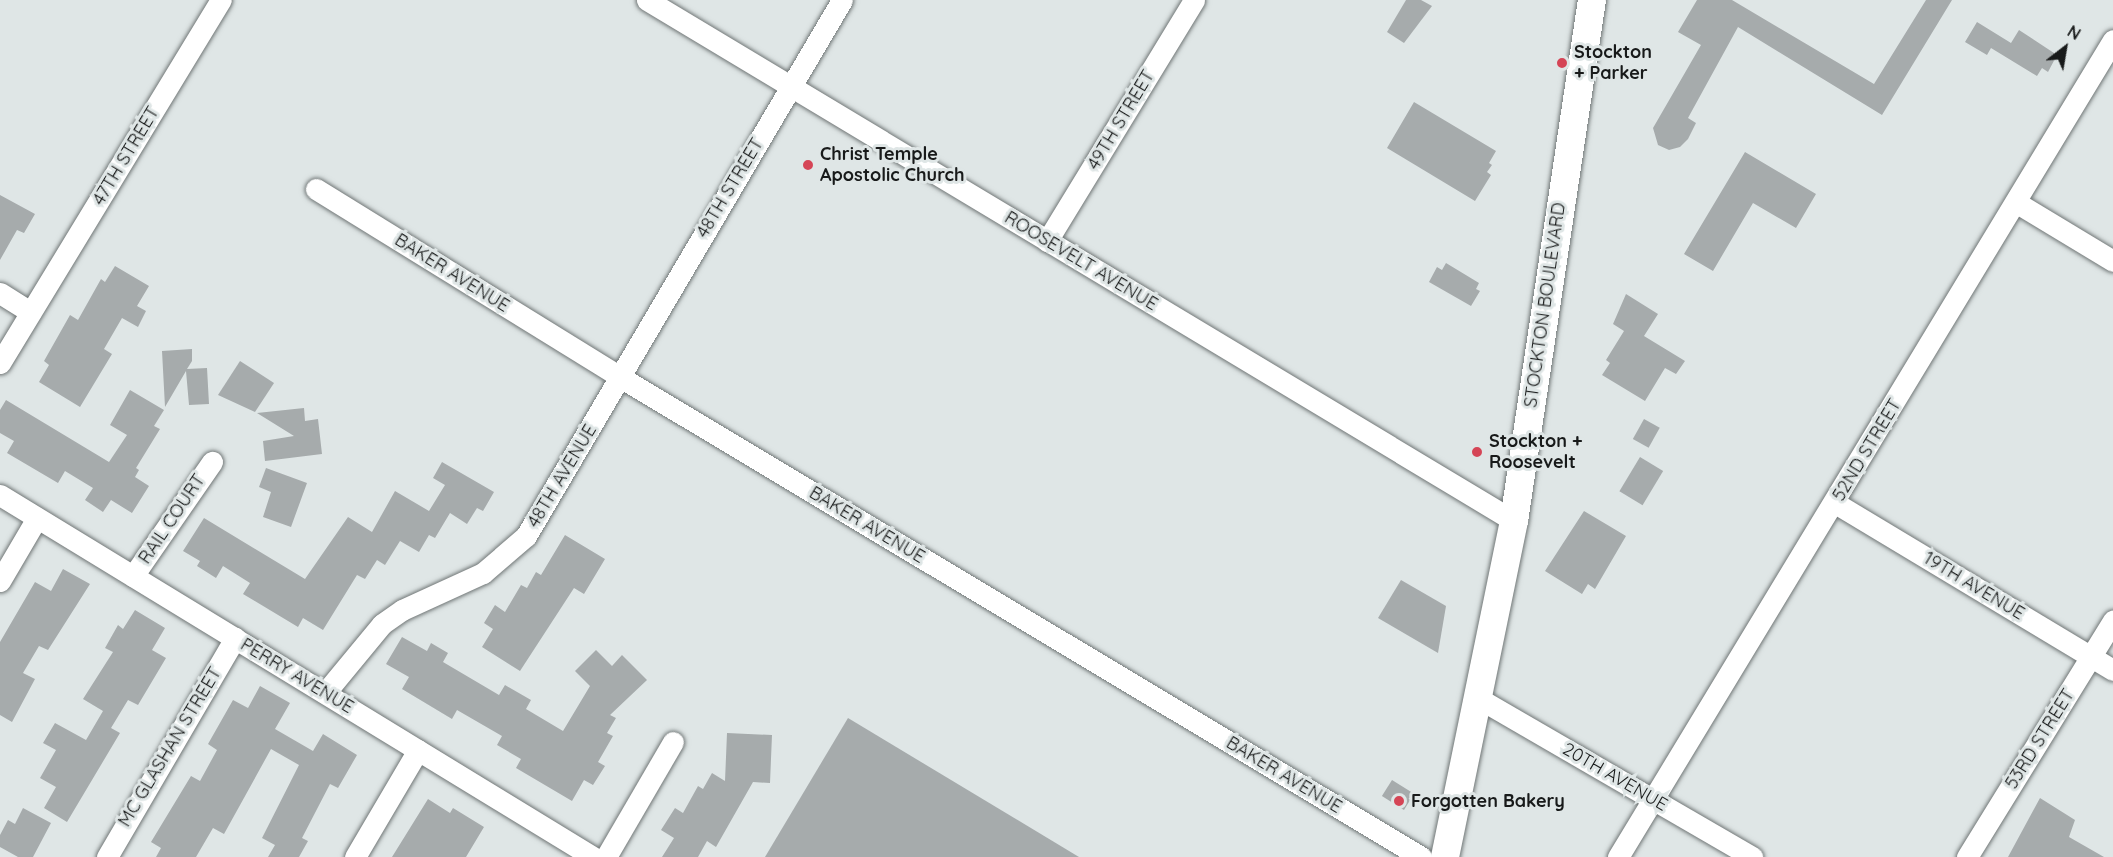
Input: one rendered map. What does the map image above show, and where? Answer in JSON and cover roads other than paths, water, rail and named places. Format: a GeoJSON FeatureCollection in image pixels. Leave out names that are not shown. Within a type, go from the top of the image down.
{"type":"FeatureCollection","features":[{"type":"Feature","properties":{"kind":"main road","name":"STOCKTON BOULEVARD"},"geometry":{"type":"LineString","coordinates":[[1445,857],[1514,521],[1592,0]]}},
{"type":"Feature","properties":{"kind":"street","name":"47TH STREET"},"geometry":{"type":"LineString","coordinates":[[0,363],[221,0]]}},
{"type":"Feature","properties":{"kind":"street","name":"ROOSEVELT AVENUE"},"geometry":{"type":"LineString","coordinates":[[647,0],[1514,521]]}},
{"type":"Feature","properties":{"kind":"street","name":"48TH STREET"},"geometry":{"type":"LineString","coordinates":[[620,377],[842,0]]}},
{"type":"Feature","properties":{"kind":"street","name":"49TH STREET"},"geometry":{"type":"LineString","coordinates":[[1047,241],[1194,0]]}},
{"type":"Feature","properties":{"kind":"street","name":"52ND STREET"},"geometry":{"type":"LineString","coordinates":[[1618,857],[1835,503],[2113,40]]}},
{"type":"Feature","properties":{"kind":"street","name":"BAKER AVENUE"},"geometry":{"type":"LineString","coordinates":[[315,189],[620,377],[1421,857]]}},
{"type":"Feature","properties":{"kind":"street"},"geometry":{"type":"LineString","coordinates":[[2016,203],[2113,261]]}},
{"type":"Feature","properties":{"kind":"street"},"geometry":{"type":"LineString","coordinates":[[0,293],[31,312]]}},
{"type":"Feature","properties":{"kind":"street","name":"48TH AVENUE"},"geometry":{"type":"LineString","coordinates":[[325,693],[382,624],[402,610],[483,573],[526,536],[620,377]]}},
{"type":"Feature","properties":{"kind":"street","name":"RAIL COURT"},"geometry":{"type":"LineString","coordinates":[[133,576],[212,462]]}},
{"type":"Feature","properties":{"kind":"street","name":"PERRY AVENUE"},"geometry":{"type":"LineString","coordinates":[[0,495],[593,857]]}},
{"type":"Feature","properties":{"kind":"street","name":"19TH AVENUE"},"geometry":{"type":"LineString","coordinates":[[1835,503],[2113,670]]}},
{"type":"Feature","properties":{"kind":"street"},"geometry":{"type":"LineString","coordinates":[[0,581],[37,518]]}},
{"type":"Feature","properties":{"kind":"street","name":"53RD STREET"},"geometry":{"type":"LineString","coordinates":[[1967,857],[2113,621]]}},
{"type":"Feature","properties":{"kind":"street","name":"MC GLASHAN STREET"},"geometry":{"type":"LineString","coordinates":[[107,857],[235,638]]}},
{"type":"Feature","properties":{"kind":"street","name":"20TH AVENUE"},"geometry":{"type":"LineString","coordinates":[[1478,698],[1752,857]]}},
{"type":"Feature","properties":{"kind":"street"},"geometry":{"type":"LineString","coordinates":[[606,857],[673,742]]}},
{"type":"Feature","properties":{"kind":"street"},"geometry":{"type":"LineString","coordinates":[[356,857],[418,750]]}},
{"type":"Feature","properties":{"kind":"place","name":"Stockton + Parker"},"geometry":{"type":"Point","coordinates":[1562,63]}},
{"type":"Feature","properties":{"kind":"place","name":"Christ Temple Apostolic Church"},"geometry":{"type":"Point","coordinates":[808,165]}},
{"type":"Feature","properties":{"kind":"place","name":"Stockton + Roosevelt"},"geometry":{"type":"Point","coordinates":[1477,452]}},
{"type":"Feature","properties":{"kind":"place","name":"Forgotten Bakery"},"geometry":{"type":"Point","coordinates":[1399,801]}}]}
